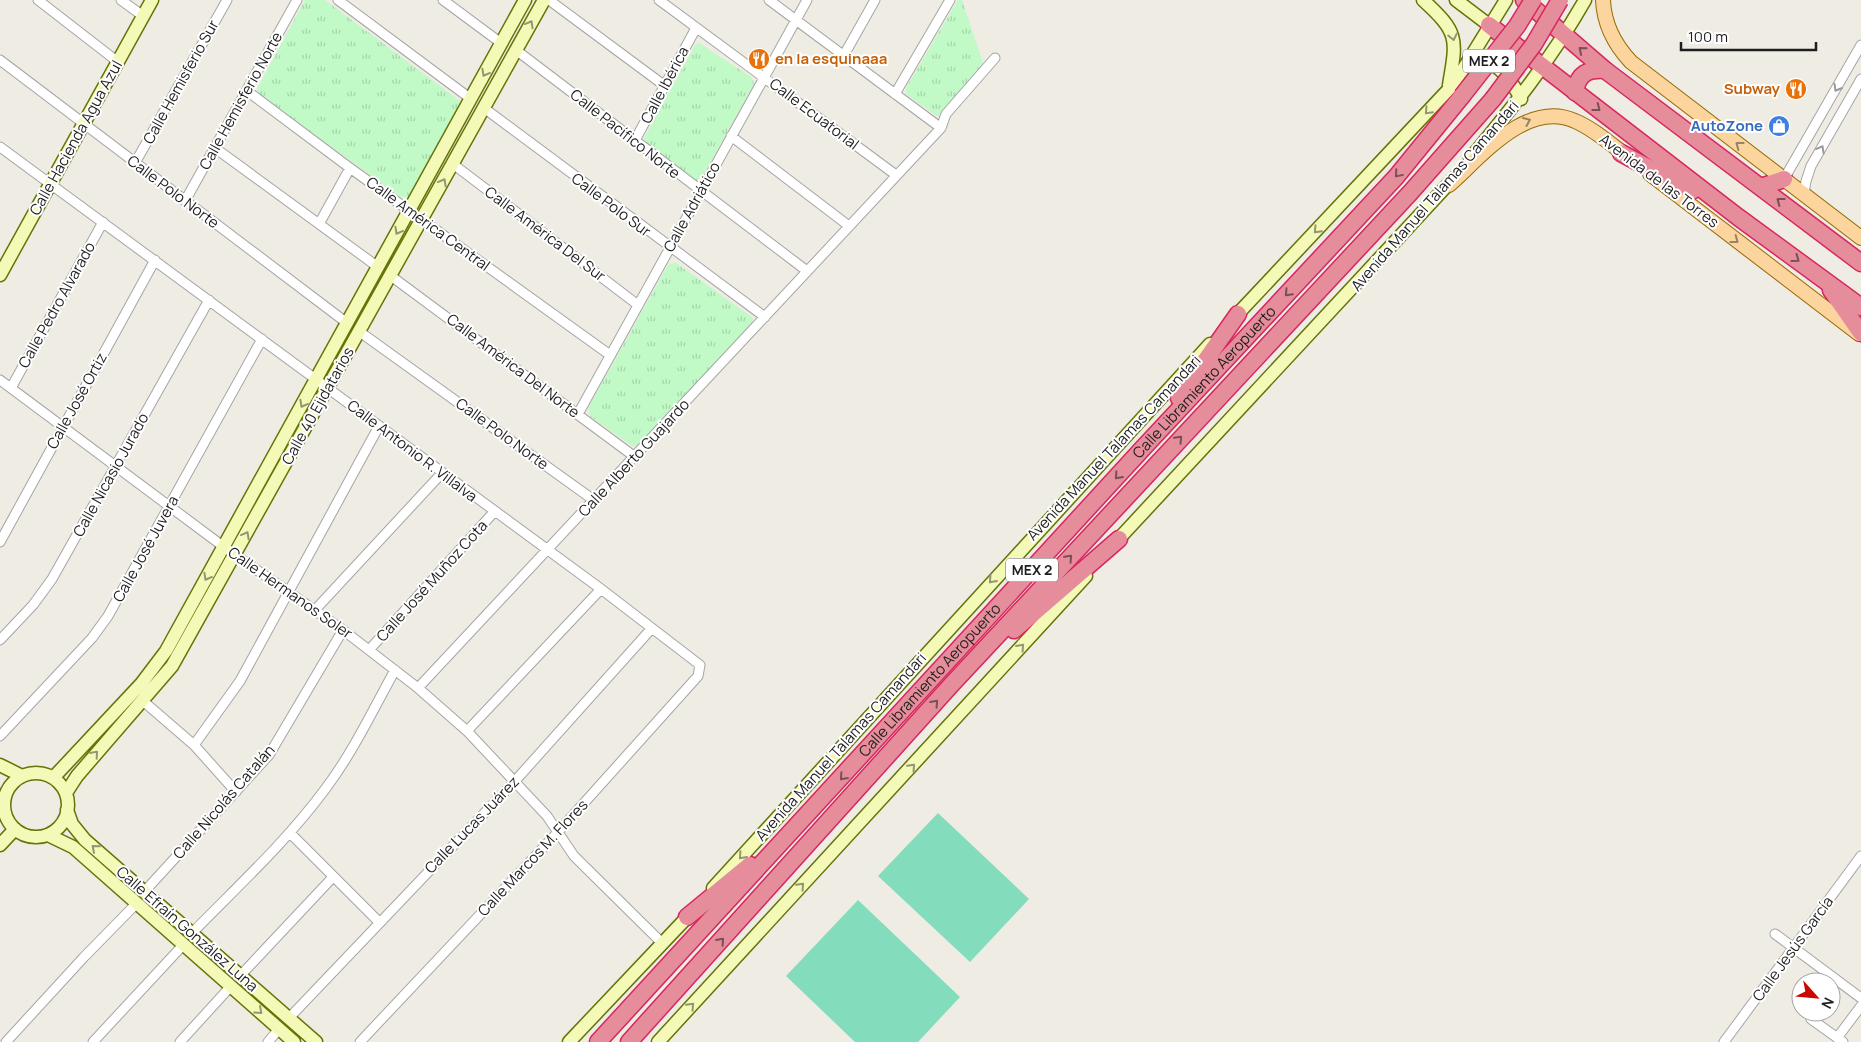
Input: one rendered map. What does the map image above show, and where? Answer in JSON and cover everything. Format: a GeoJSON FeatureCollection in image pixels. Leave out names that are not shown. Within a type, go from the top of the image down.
{"type":"FeatureCollection","features":[{"type":"Feature","properties":{"kind":"highway"},"geometry":{"type":"LineString","coordinates":[[1524,0],[1606,70],[1861,263]]}},
{"type":"Feature","properties":{"kind":"highway","name":"MEX 2"},"geometry":{"type":"LineString","coordinates":[[1455,92],[1516,26],[1532,0]]}},
{"type":"Feature","properties":{"kind":"highway","name":"Calle Libramiento Aeropuerto"},"geometry":{"type":"LineString","coordinates":[[629,1042],[952,684],[1410,192],[1493,99],[1534,44],[1560,0]]}},
{"type":"Feature","properties":{"kind":"highway","name":"Avenida de las Torres"},"geometry":{"type":"LineString","coordinates":[[1489,25],[1738,217],[1861,307]]}},
{"type":"Feature","properties":{"kind":"highway"},"geometry":{"type":"LineString","coordinates":[[1575,92],[1578,80],[1584,73],[1592,70],[1606,70]]}},
{"type":"Feature","properties":{"kind":"highway","name":"Calle Libramiento Aeropuerto"},"geometry":{"type":"LineString","coordinates":[[598,1042],[1396,177],[1455,92]]}},
{"type":"Feature","properties":{"kind":"highway"},"geometry":{"type":"LineString","coordinates":[[1621,152],[1738,217]]}},
{"type":"Feature","properties":{"kind":"highway"},"geometry":{"type":"LineString","coordinates":[[1761,187],[1784,179]]}},
{"type":"Feature","properties":{"kind":"highway"},"geometry":{"type":"LineString","coordinates":[[1822,278],[1861,335]]}},
{"type":"Feature","properties":{"kind":"highway"},"geometry":{"type":"LineString","coordinates":[[1144,448],[1238,314]]}},
{"type":"Feature","properties":{"kind":"highway"},"geometry":{"type":"LineString","coordinates":[[952,684],[1119,539]]}},
{"type":"Feature","properties":{"kind":"highway"},"geometry":{"type":"LineString","coordinates":[[687,917],[796,828]]}},
{"type":"Feature","properties":{"kind":"highway"},"geometry":{"type":"LineString","coordinates":[[637,1042],[652,1018]]}},
{"type":"Feature","properties":{"kind":"main road","name":"Calle Hacienda Agua Azul"},"geometry":{"type":"LineString","coordinates":[[0,275],[152,0]]}},
{"type":"Feature","properties":{"kind":"main road","name":"Calle 40 Ejidatarios"},"geometry":{"type":"LineString","coordinates":[[66,793],[77,776],[112,734],[172,666],[316,379],[525,0]]}},
{"type":"Feature","properties":{"kind":"main road","name":"Calle 40 Ejidatarios"},"geometry":{"type":"LineString","coordinates":[[53,778],[157,665],[230,550],[360,332],[544,0]]}},
{"type":"Feature","properties":{"kind":"main road"},"geometry":{"type":"LineString","coordinates":[[1423,0],[1442,17],[1453,33],[1455,92]]}},
{"type":"Feature","properties":{"kind":"main road","name":"Avenida de las Torres"},"geometry":{"type":"LineString","coordinates":[[1456,0],[1489,25]]}},
{"type":"Feature","properties":{"kind":"main road","name":"Avenida Manuel Talamas Camandari"},"geometry":{"type":"LineString","coordinates":[[569,1042],[687,917],[980,593],[1238,314],[1455,92],[1464,68],[1506,0]]}},
{"type":"Feature","properties":{"kind":"main road","name":"Avenida Manuel Talamas Camandari"},"geometry":{"type":"LineString","coordinates":[[658,1042],[1119,539],[1449,185],[1521,98],[1564,36],[1585,0]]}},
{"type":"Feature","properties":{"kind":"main road"},"geometry":{"type":"LineString","coordinates":[[1603,0],[1606,24],[1612,38],[1618,49],[1631,62],[1861,238]]}},
{"type":"Feature","properties":{"kind":"main road"},"geometry":{"type":"LineString","coordinates":[[1464,68],[1479,62],[1488,63],[1514,85],[1521,98]]}},
{"type":"Feature","properties":{"kind":"main road","name":"Avenida de las Torres"},"geometry":{"type":"LineString","coordinates":[[1449,185],[1516,127],[1536,117],[1552,115],[1574,120],[1621,152],[1861,335]]}},
{"type":"Feature","properties":{"kind":"main road"},"geometry":{"type":"LineString","coordinates":[[102,725],[112,734]]}},
{"type":"Feature","properties":{"kind":"main road"},"geometry":{"type":"LineString","coordinates":[[0,766],[22,776]]}},
{"type":"Feature","properties":{"kind":"main road"},"geometry":{"type":"LineString","coordinates":[[40,773],[53,778],[62,785],[66,793],[68,810],[64,820],[57,829],[48,835],[30,837],[15,830],[5,812],[3,792],[22,776],[40,773]]}},
{"type":"Feature","properties":{"kind":"main road","name":"Calle Efraín González Luna"},"geometry":{"type":"LineString","coordinates":[[68,810],[76,831],[316,1042]]}},
{"type":"Feature","properties":{"kind":"main road"},"geometry":{"type":"LineString","coordinates":[[0,845],[15,830]]}},
{"type":"Feature","properties":{"kind":"main road","name":"Calle Efraín González Luna"},"geometry":{"type":"LineString","coordinates":[[48,835],[73,847],[294,1042]]}},
{"type":"Feature","properties":{"kind":"street"},"geometry":{"type":"LineString","coordinates":[[38,0],[118,62]]}},
{"type":"Feature","properties":{"kind":"street"},"geometry":{"type":"LineString","coordinates":[[121,0],[143,16]]}},
{"type":"Feature","properties":{"kind":"street","name":"Calle Hemisferio Sur"},"geometry":{"type":"LineString","coordinates":[[135,163],[226,0]]}},
{"type":"Feature","properties":{"kind":"street","name":"Calle Hemisferio Norte"},"geometry":{"type":"LineString","coordinates":[[185,201],[297,0]]}},
{"type":"Feature","properties":{"kind":"street"},"geometry":{"type":"LineString","coordinates":[[338,0],[470,100]]}},
{"type":"Feature","properties":{"kind":"street"},"geometry":{"type":"LineString","coordinates":[[443,0],[502,43]]}},
{"type":"Feature","properties":{"kind":"street"},"geometry":{"type":"LineString","coordinates":[[549,0],[665,86]]}},
{"type":"Feature","properties":{"kind":"street","name":"Calle Ecuatorial"},"geometry":{"type":"LineString","coordinates":[[659,0],[896,175]]}},
{"type":"Feature","properties":{"kind":"street"},"geometry":{"type":"LineString","coordinates":[[769,0],[941,128]]}},
{"type":"Feature","properties":{"kind":"street","name":"Calle Adriático"},"geometry":{"type":"LineString","coordinates":[[578,414],[807,0]]}},
{"type":"Feature","properties":{"kind":"street"},"geometry":{"type":"LineString","coordinates":[[844,55],[875,0]]}},
{"type":"Feature","properties":{"kind":"street"},"geometry":{"type":"LineString","coordinates":[[895,94],[950,0]]}},
{"type":"Feature","properties":{"kind":"street","name":"Calle Ibérica"},"geometry":{"type":"LineString","coordinates":[[634,142],[696,28]]}},
{"type":"Feature","properties":{"kind":"street"},"geometry":{"type":"LineString","coordinates":[[1784,179],[1861,45]]}},
{"type":"Feature","properties":{"kind":"street","name":"Calle Pacífico Norte"},"geometry":{"type":"LineString","coordinates":[[516,50],[634,142],[807,271]]}},
{"type":"Feature","properties":{"kind":"street","name":"Calle Alberto Guajardo"},"geometry":{"type":"LineString","coordinates":[[418,688],[636,457],[941,128],[946,114],[995,58]]}},
{"type":"Feature","properties":{"kind":"street","name":"Calle Polo Norte"},"geometry":{"type":"LineString","coordinates":[[0,60],[347,323]]}},
{"type":"Feature","properties":{"kind":"street"},"geometry":{"type":"LineString","coordinates":[[1804,194],[1811,166],[1861,79]]}},
{"type":"Feature","properties":{"kind":"street","name":"Calle América Central"},"geometry":{"type":"LineString","coordinates":[[247,91],[610,356]]}},
{"type":"Feature","properties":{"kind":"street","name":"Calle Polo Sur"},"geometry":{"type":"LineString","coordinates":[[484,108],[764,318]]}},
{"type":"Feature","properties":{"kind":"street"},"geometry":{"type":"LineString","coordinates":[[731,136],[849,226]]}},
{"type":"Feature","properties":{"kind":"street","name":"Calle Antonio R. Villalva"},"geometry":{"type":"LineString","coordinates":[[0,147],[600,589],[698,662],[701,669]]}},
{"type":"Feature","properties":{"kind":"street"},"geometry":{"type":"LineString","coordinates":[[215,148],[378,267]]}},
{"type":"Feature","properties":{"kind":"street","name":"Calle América Del Sur"},"geometry":{"type":"LineString","coordinates":[[453,164],[638,305]]}},
{"type":"Feature","properties":{"kind":"street"},"geometry":{"type":"LineString","coordinates":[[320,224],[350,168]]}},
{"type":"Feature","properties":{"kind":"street","name":"Calle Pedro Alvarado"},"geometry":{"type":"LineString","coordinates":[[11,388],[103,222]]}},
{"type":"Feature","properties":{"kind":"street","name":"Calle José Ortiz"},"geometry":{"type":"LineString","coordinates":[[0,542],[62,426],[155,260]]}},
{"type":"Feature","properties":{"kind":"street","name":"Calle América Del Norte"},"geometry":{"type":"LineString","coordinates":[[391,276],[636,457]]}},
{"type":"Feature","properties":{"kind":"street","name":"Calle Nicasio Jurado"},"geometry":{"type":"LineString","coordinates":[[0,640],[45,590],[209,300]]}},
{"type":"Feature","properties":{"kind":"street","name":"Calle Polo Norte"},"geometry":{"type":"LineString","coordinates":[[360,332],[595,500]]}},
{"type":"Feature","properties":{"kind":"street","name":"Calle José Juvera"},"geometry":{"type":"LineString","coordinates":[[0,736],[101,627],[262,339]]}},
{"type":"Feature","properties":{"kind":"street","name":"Calle Hermanos Soler"},"geometry":{"type":"LineString","coordinates":[[0,380],[230,550],[343,630],[418,688],[467,731],[515,781],[547,816],[574,856],[662,943]]}},
{"type":"Feature","properties":{"kind":"street"},"geometry":{"type":"LineString","coordinates":[[194,745],[240,681],[379,426]]}},
{"type":"Feature","properties":{"kind":"street"},"geometry":{"type":"LineString","coordinates":[[314,611],[442,474]]}},
{"type":"Feature","properties":{"kind":"street","name":"Calle José Muñoz Cota"},"geometry":{"type":"LineString","coordinates":[[369,650],[494,512]]}},
{"type":"Feature","properties":{"kind":"street"},"geometry":{"type":"LineString","coordinates":[[467,731],[600,589]]}},
{"type":"Feature","properties":{"kind":"street","name":"Calle Lucas Juárez"},"geometry":{"type":"LineString","coordinates":[[289,1018],[515,781],[652,628]]}},
{"type":"Feature","properties":{"kind":"street","name":"Calle Nicolás Catalán"},"geometry":{"type":"LineString","coordinates":[[144,892],[269,755],[343,630]]}},
{"type":"Feature","properties":{"kind":"street","name":"Calle Marcos M. Flores"},"geometry":{"type":"LineString","coordinates":[[360,1042],[558,832],[698,676],[701,669]]}},
{"type":"Feature","properties":{"kind":"street"},"geometry":{"type":"LineString","coordinates":[[192,933],[290,833],[326,788],[396,670]]}},
{"type":"Feature","properties":{"kind":"street"},"geometry":{"type":"LineString","coordinates":[[143,701],[194,745],[236,792]]}},
{"type":"Feature","properties":{"kind":"street"},"geometry":{"type":"LineString","coordinates":[[290,833],[379,922]]}},
{"type":"Feature","properties":{"kind":"street","name":"Calle Jesús García"},"geometry":{"type":"LineString","coordinates":[[1724,1042],[1861,856]]}},
{"type":"Feature","properties":{"kind":"street"},"geometry":{"type":"LineString","coordinates":[[240,976],[333,877]]}},
{"type":"Feature","properties":{"kind":"street"},"geometry":{"type":"LineString","coordinates":[[6,1042],[84,957],[137,903]]}},
{"type":"Feature","properties":{"kind":"street"},"geometry":{"type":"LineString","coordinates":[[1775,934],[1861,998]]}},
{"type":"Feature","properties":{"kind":"street"},"geometry":{"type":"LineString","coordinates":[[93,1042],[184,944]]}},
{"type":"Feature","properties":{"kind":"street"},"geometry":{"type":"LineString","coordinates":[[180,1042],[231,986]]}},
{"type":"Feature","properties":{"kind":"street"},"geometry":{"type":"LineString","coordinates":[[1815,1022],[1840,1040],[1861,1006]]}},
{"type":"Feature","properties":{"kind":"street"},"geometry":{"type":"LineString","coordinates":[[268,1042],[279,1029]]}},
{"type":"Feature","properties":{"kind":"green space"},"geometry":{"type":"Polygon","coordinates":[[[305,0],[325,0],[460,101],[460,106],[409,197],[401,197],[258,94],[258,87],[305,0]]]}},
{"type":"Feature","properties":{"kind":"green space"},"geometry":{"type":"Polygon","coordinates":[[[958,0],[962,0],[984,66],[938,117],[906,94],[906,88],[958,0]]]}},
{"type":"Feature","properties":{"kind":"green space"},"geometry":{"type":"Polygon","coordinates":[[[699,43],[751,77],[754,84],[702,177],[696,181],[644,141],[644,138],[695,45],[699,43]]]}},
{"type":"Feature","properties":{"kind":"green space"},"geometry":{"type":"Polygon","coordinates":[[[675,262],[753,318],[752,323],[639,446],[632,446],[590,416],[588,408],[668,265],[675,262]]]}},
{"type":"Feature","properties":{"kind":"green space"},"geometry":{"type":"Polygon","coordinates":[[[938,813],[1029,899],[970,962],[878,876],[938,813]]]}},
{"type":"Feature","properties":{"kind":"green space"},"geometry":{"type":"Polygon","coordinates":[[[858,900],[960,997],[918,1042],[855,1042],[786,976],[858,900]]]}},
{"type":"Feature","properties":{"kind":"place","name":"en la esquinaaa"},"geometry":{"type":"Point","coordinates":[759,59]}},
{"type":"Feature","properties":{"kind":"place","name":"Subway"},"geometry":{"type":"Point","coordinates":[1796,89]}},
{"type":"Feature","properties":{"kind":"place","name":"AutoZone"},"geometry":{"type":"Point","coordinates":[1779,126]}}]}
